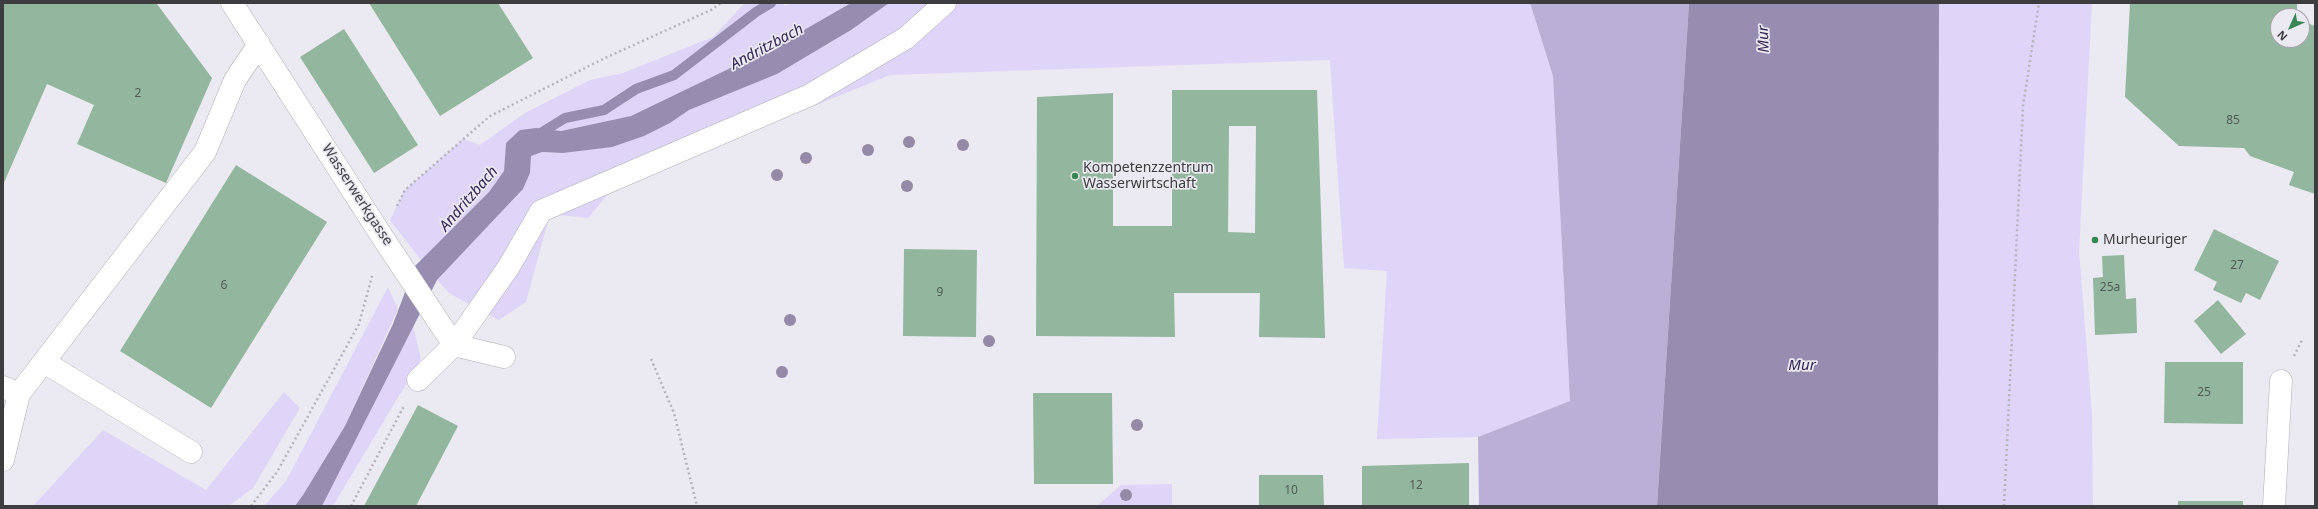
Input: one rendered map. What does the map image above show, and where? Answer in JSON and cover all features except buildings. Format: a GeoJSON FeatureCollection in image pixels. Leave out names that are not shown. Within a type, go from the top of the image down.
{"type":"FeatureCollection","features":[{"type":"Feature","properties":{"kind":"street","name":"Wasserwerkgasse"},"geometry":{"type":"LineString","coordinates":[[232,3],[454,345]]}},
{"type":"Feature","properties":{"kind":"street"},"geometry":{"type":"LineString","coordinates":[[418,380],[454,345],[508,268],[541,211],[810,95],[906,38],[945,3]]}},
{"type":"Feature","properties":{"kind":"street"},"geometry":{"type":"LineString","coordinates":[[3,460],[5,458],[11,390],[44,362],[205,152],[235,80],[259,44]]}},
{"type":"Feature","properties":{"kind":"street"},"geometry":{"type":"LineString","coordinates":[[454,345],[504,357]]}},
{"type":"Feature","properties":{"kind":"street"},"geometry":{"type":"LineString","coordinates":[[44,362],[191,452]]}},
{"type":"Feature","properties":{"kind":"street"},"geometry":{"type":"LineString","coordinates":[[2274,506],[2281,381]]}},
{"type":"Feature","properties":{"kind":"path"},"geometry":{"type":"LineString","coordinates":[[251,506],[277,472],[359,324],[388,244],[405,190],[490,116],[605,58],[711,10],[720,3]]}},
{"type":"Feature","properties":{"kind":"path"},"geometry":{"type":"LineString","coordinates":[[2004,506],[2023,106],[2039,3]]}},
{"type":"Feature","properties":{"kind":"path"},"geometry":{"type":"LineString","coordinates":[[651,359],[674,413],[697,506]]}},
{"type":"Feature","properties":{"kind":"path"},"geometry":{"type":"LineString","coordinates":[[350,506],[418,380]]}},
{"type":"Feature","properties":{"kind":"shaded area"},"geometry":{"type":"Polygon","coordinates":[[[745,3],[783,3],[785,6],[792,3],[851,3],[776,46],[631,116],[561,131],[536,128],[506,143],[504,171],[489,192],[421,260],[390,220],[405,190],[463,139],[480,145],[525,113],[590,80],[623,73],[713,37],[745,3]]]}},
{"type":"Feature","properties":{"kind":"shaded area"},"geometry":{"type":"Polygon","coordinates":[[[889,3],[1530,3],[1553,76],[1570,401],[1478,437],[1377,439],[1387,271],[1344,268],[1330,60],[890,75],[614,187],[588,218],[550,214],[526,302],[499,320],[449,293],[437,280],[523,189],[530,173],[531,156],[542,152],[563,153],[644,136],[670,123],[689,110],[777,74],[851,30],[889,3]]]}},
{"type":"Feature","properties":{"kind":"shaded area"},"geometry":{"type":"Polygon","coordinates":[[[1530,3],[1689,3],[1657,506],[1479,506],[1478,437],[1570,401],[1553,76],[1530,3]]]}},
{"type":"Feature","properties":{"kind":"shaded area"},"geometry":{"type":"Polygon","coordinates":[[[1939,3],[2092,3],[2079,251],[2092,414],[2093,506],[1938,506],[1939,3]]]}},
{"type":"Feature","properties":{"kind":"shaded area"},"geometry":{"type":"Polygon","coordinates":[[[388,287],[398,309],[345,426],[295,506],[264,506],[286,481],[388,287]]]}},
{"type":"Feature","properties":{"kind":"shaded area"},"geometry":{"type":"Polygon","coordinates":[[[413,326],[421,359],[333,506],[322,506],[413,326]]]}},
{"type":"Feature","properties":{"kind":"shaded area"},"geometry":{"type":"Polygon","coordinates":[[[284,392],[300,408],[253,488],[229,506],[33,506],[103,430],[206,490],[284,392]]]}},
{"type":"Feature","properties":{"kind":"shaded area"},"geometry":{"type":"Polygon","coordinates":[[[1172,484],[1172,506],[1097,506],[1121,485],[1172,484]]]}},
{"type":"Feature","properties":{"kind":"water"},"geometry":{"type":"Polygon","coordinates":[[[851,3],[889,3],[851,30],[777,74],[689,110],[670,123],[644,136],[612,147],[563,153],[542,152],[531,156],[530,173],[523,189],[437,280],[322,506],[295,506],[345,426],[393,324],[415,266],[489,192],[504,171],[506,143],[520,130],[536,128],[561,131],[631,116],[776,46],[851,3]]]}},
{"type":"Feature","properties":{"kind":"water","name":"Mur"},"geometry":{"type":"Polygon","coordinates":[[[1689,3],[1939,3],[1938,506],[1657,506],[1689,3]]]}},
{"type":"Feature","properties":{"kind":"waterway"},"geometry":{"type":"LineString","coordinates":[[536,136],[565,118],[604,110],[636,89],[674,75],[756,12],[771,3]]}},
{"type":"Feature","properties":{"kind":"place","name":"Kompetenzzentrum Wasserwirtschaft"},"geometry":{"type":"Point","coordinates":[1075,176]}},
{"type":"Feature","properties":{"kind":"place","name":"Murheuriger"},"geometry":{"type":"Point","coordinates":[2095,240]}},
{"type":"Feature","properties":{"kind":"water label","name":"Andritzbach"},"geometry":{"type":"Point","coordinates":[767,47]}},
{"type":"Feature","properties":{"kind":"water label","name":"Andritzbach"},"geometry":{"type":"Point","coordinates":[469,199]}}]}
